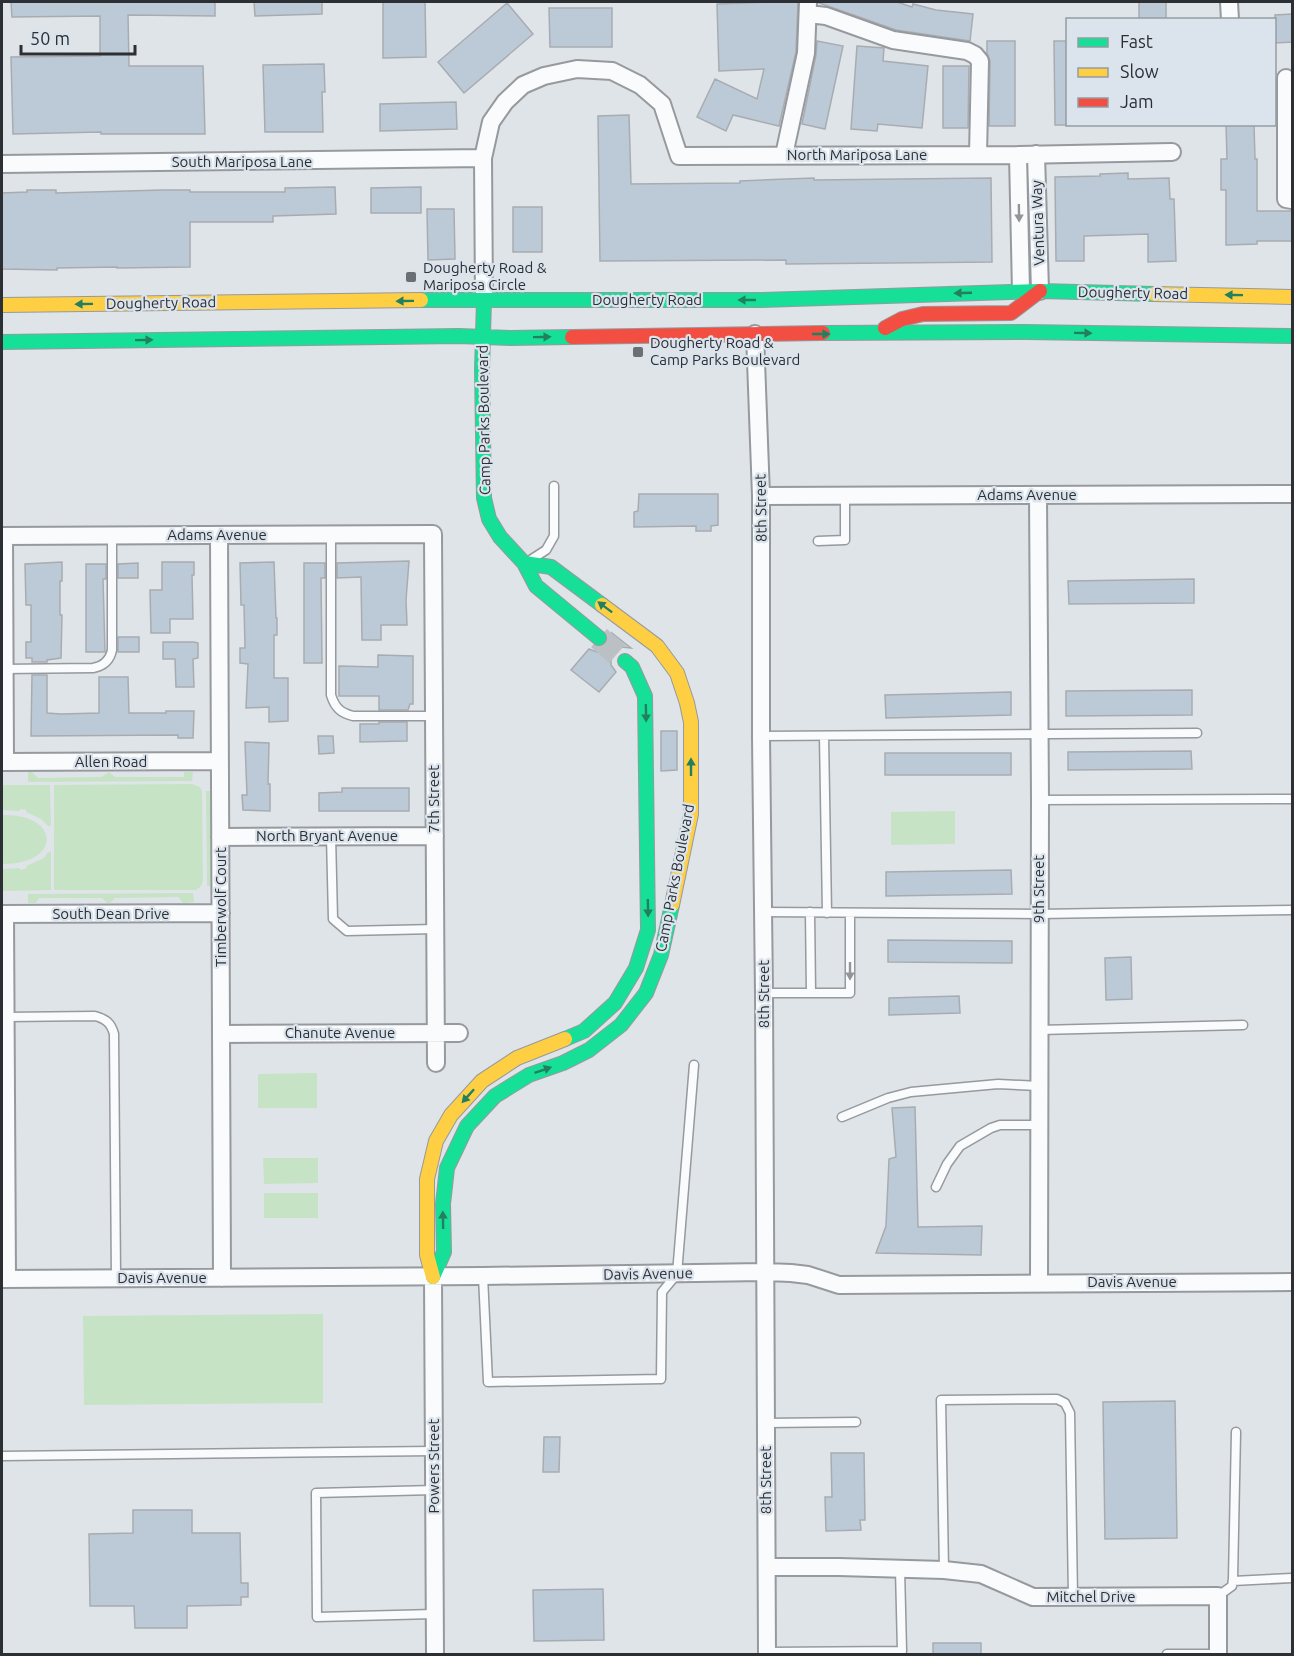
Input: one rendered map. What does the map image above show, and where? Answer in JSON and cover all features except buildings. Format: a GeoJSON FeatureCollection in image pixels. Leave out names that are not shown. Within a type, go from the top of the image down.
{"type":"FeatureCollection","features":[{"type":"Feature","properties":{"kind":"main road","name":"Dougherty Road"},"geometry":{"type":"LineString","coordinates":[[2,304],[762,300],[1021,291],[1293,297]]}},
{"type":"Feature","properties":{"kind":"main road"},"geometry":{"type":"LineString","coordinates":[[876,333],[902,319],[923,314],[1011,313],[1040,291]]}},
{"type":"Feature","properties":{"kind":"main road","name":"Camp Parks Boulevard"},"geometry":{"type":"LineString","coordinates":[[484,300],[484,498],[489,519],[500,537],[524,563],[536,586],[599,638]]}},
{"type":"Feature","properties":{"kind":"main road"},"geometry":{"type":"LineString","coordinates":[[2,342],[1025,332],[1293,336]]}},
{"type":"Feature","properties":{"kind":"main road","name":"Camp Parks Boulevard"},"geometry":{"type":"LineString","coordinates":[[433,1277],[444,1252],[443,1204],[447,1168],[467,1126],[495,1096],[529,1075],[563,1063],[589,1050],[621,1025],[646,993],[661,955],[691,814],[691,722],[677,673],[657,646],[551,567],[524,563]]}},
{"type":"Feature","properties":{"kind":"main road","name":"Camp Parks Boulevard"},"geometry":{"type":"LineString","coordinates":[[433,1277],[427,1256],[427,1179],[436,1141],[451,1115],[482,1081],[517,1058],[584,1031],[615,1003],[636,968],[648,930],[645,696],[632,667],[625,661]]}},
{"type":"Feature","properties":{"kind":"street"},"geometry":{"type":"LineString","coordinates":[[1229,2],[1230,18]]}},
{"type":"Feature","properties":{"kind":"street"},"geometry":{"type":"LineString","coordinates":[[784,155],[806,53],[808,8],[893,40],[967,51],[975,55],[980,61],[978,155]]}},
{"type":"Feature","properties":{"kind":"street","name":"North Mariposa Lane"},"geometry":{"type":"LineString","coordinates":[[483,158],[491,122],[505,102],[522,85],[544,76],[577,69],[612,71],[640,85],[662,104],[679,156],[1172,152]]}},
{"type":"Feature","properties":{"kind":"street"},"geometry":{"type":"LineString","coordinates":[[1284,77],[1289,136],[1286,199],[1293,200]]}},
{"type":"Feature","properties":{"kind":"street","name":"Ventura Way"},"geometry":{"type":"LineString","coordinates":[[1036,154],[1040,291]]}},
{"type":"Feature","properties":{"kind":"street","name":"Ventura Way"},"geometry":{"type":"LineString","coordinates":[[1018,155],[1021,291]]}},
{"type":"Feature","properties":{"kind":"street"},"geometry":{"type":"LineString","coordinates":[[483,158],[484,300]]}},
{"type":"Feature","properties":{"kind":"street","name":"South Mariposa Lane"},"geometry":{"type":"LineString","coordinates":[[2,164],[483,158]]}},
{"type":"Feature","properties":{"kind":"street","name":"8th Street"},"geometry":{"type":"LineString","coordinates":[[755,334],[761,496],[760,736],[764,993],[767,1653]]}},
{"type":"Feature","properties":{"kind":"street","name":"Adams Avenue"},"geometry":{"type":"LineString","coordinates":[[761,496],[1293,494]]}},
{"type":"Feature","properties":{"kind":"street","name":"9th Street"},"geometry":{"type":"LineString","coordinates":[[1038,495],[1039,1283]]}},
{"type":"Feature","properties":{"kind":"street","name":"Adams Avenue"},"geometry":{"type":"LineString","coordinates":[[3,536],[433,534]]}},
{"type":"Feature","properties":{"kind":"street","name":"7th Street"},"geometry":{"type":"LineString","coordinates":[[433,534],[436,1063]]}},
{"type":"Feature","properties":{"kind":"street","name":"Timberwolf Court"},"geometry":{"type":"LineString","coordinates":[[219,535],[222,1278]]}},
{"type":"Feature","properties":{"kind":"street"},"geometry":{"type":"LineString","coordinates":[[3,536],[3,762]]}},
{"type":"Feature","properties":{"kind":"street","name":"Allen Road"},"geometry":{"type":"LineString","coordinates":[[3,762],[220,762]]}},
{"type":"Feature","properties":{"kind":"street","name":"North Bryant Avenue"},"geometry":{"type":"LineString","coordinates":[[220,837],[435,836]]}},
{"type":"Feature","properties":{"kind":"street","name":"South Dean Drive"},"geometry":{"type":"LineString","coordinates":[[3,914],[221,913]]}},
{"type":"Feature","properties":{"kind":"street"},"geometry":{"type":"LineString","coordinates":[[3,914],[6,1017],[4,1279]]}},
{"type":"Feature","properties":{"kind":"street","name":"Chanute Avenue"},"geometry":{"type":"LineString","coordinates":[[221,1034],[459,1033]]}},
{"type":"Feature","properties":{"kind":"street","name":"Davis Avenue"},"geometry":{"type":"LineString","coordinates":[[4,1279],[433,1277],[791,1272],[839,1285],[1293,1282]]}},
{"type":"Feature","properties":{"kind":"street","name":"Powers Street"},"geometry":{"type":"LineString","coordinates":[[433,1277],[435,1654]]}},
{"type":"Feature","properties":{"kind":"street","name":"Mitchel Drive"},"geometry":{"type":"LineString","coordinates":[[767,1567],[944,1570],[981,1574],[1033,1597],[1218,1596]]}},
{"type":"Feature","properties":{"kind":"street"},"geometry":{"type":"LineString","coordinates":[[1218,1596],[1218,1654]]}},
{"type":"Feature","properties":{"kind":"lane"},"geometry":{"type":"LineString","coordinates":[[524,563],[546,549],[551,543],[555,528],[554,486]]}},
{"type":"Feature","properties":{"kind":"lane"},"geometry":{"type":"LineString","coordinates":[[818,541],[845,540],[845,496]]}},
{"type":"Feature","properties":{"kind":"lane"},"geometry":{"type":"LineString","coordinates":[[331,535],[331,695],[333,702],[344,714],[353,716],[434,716]]}},
{"type":"Feature","properties":{"kind":"lane"},"geometry":{"type":"LineString","coordinates":[[3,669],[93,668],[106,663],[111,657],[111,536]]}},
{"type":"Feature","properties":{"kind":"lane"},"geometry":{"type":"LineString","coordinates":[[760,736],[1197,733]]}},
{"type":"Feature","properties":{"kind":"lane"},"geometry":{"type":"LineString","coordinates":[[824,736],[827,913]]}},
{"type":"Feature","properties":{"kind":"lane"},"geometry":{"type":"LineString","coordinates":[[1040,800],[1293,798]]}},
{"type":"Feature","properties":{"kind":"lane"},"geometry":{"type":"LineString","coordinates":[[331,836],[333,919],[347,930],[435,929]]}},
{"type":"Feature","properties":{"kind":"lane"},"geometry":{"type":"LineString","coordinates":[[763,912],[1039,914],[1293,910]]}},
{"type":"Feature","properties":{"kind":"lane"},"geometry":{"type":"LineString","coordinates":[[810,912],[811,993]]}},
{"type":"Feature","properties":{"kind":"lane"},"geometry":{"type":"LineString","coordinates":[[764,993],[850,993],[850,913]]}},
{"type":"Feature","properties":{"kind":"lane"},"geometry":{"type":"LineString","coordinates":[[6,1017],[95,1016],[108,1022],[112,1028],[114,1034],[116,1278]]}},
{"type":"Feature","properties":{"kind":"lane"},"geometry":{"type":"LineString","coordinates":[[1039,1030],[1243,1025]]}},
{"type":"Feature","properties":{"kind":"lane"},"geometry":{"type":"LineString","coordinates":[[483,1276],[488,1382],[661,1379],[662,1292],[677,1274],[694,1065]]}},
{"type":"Feature","properties":{"kind":"lane"},"geometry":{"type":"LineString","coordinates":[[842,1117],[888,1098],[910,1092],[998,1084],[1039,1086]]}},
{"type":"Feature","properties":{"kind":"lane"},"geometry":{"type":"LineString","coordinates":[[936,1187],[947,1164],[960,1146],[1000,1125],[1039,1125]]}},
{"type":"Feature","properties":{"kind":"lane"},"geometry":{"type":"LineString","coordinates":[[944,1570],[941,1400],[1057,1398],[1065,1403],[1070,1413],[1073,1597]]}},
{"type":"Feature","properties":{"kind":"lane"},"geometry":{"type":"LineString","coordinates":[[766,1423],[856,1422]]}},
{"type":"Feature","properties":{"kind":"lane"},"geometry":{"type":"LineString","coordinates":[[1218,1596],[1232,1586],[1233,1581],[1236,1432]]}},
{"type":"Feature","properties":{"kind":"lane"},"geometry":{"type":"LineString","coordinates":[[2,1456],[434,1451]]}},
{"type":"Feature","properties":{"kind":"lane"},"geometry":{"type":"LineString","coordinates":[[434,1490],[316,1493],[317,1617],[434,1614]]}},
{"type":"Feature","properties":{"kind":"lane"},"geometry":{"type":"LineString","coordinates":[[767,1653],[902,1651],[900,1569]]}},
{"type":"Feature","properties":{"kind":"lane"},"geometry":{"type":"LineString","coordinates":[[1233,1581],[1293,1578]]}},
{"type":"Feature","properties":{"kind":"lane"},"geometry":{"type":"LineString","coordinates":[[1167,1654],[1218,1654]]}},
{"type":"Feature","properties":{"kind":"green space"},"geometry":{"type":"Polygon","coordinates":[[[28,772],[32,772],[38,778],[101,777],[109,772],[115,777],[184,777],[184,772],[193,772],[192,781],[28,782],[28,772]]]}},
{"type":"Feature","properties":{"kind":"green space"},"geometry":{"type":"Polygon","coordinates":[[[192,784],[200,787],[202,791],[203,878],[198,889],[54,890],[54,785],[192,784]]]}},
{"type":"Feature","properties":{"kind":"green space"},"geometry":{"type":"Polygon","coordinates":[[[2,785],[50,785],[51,826],[26,810],[2,810],[2,785]]]}},
{"type":"Feature","properties":{"kind":"green space"},"geometry":{"type":"Polygon","coordinates":[[[206,791],[210,791],[211,886],[207,886],[206,791]]]}},
{"type":"Feature","properties":{"kind":"green space"},"geometry":{"type":"Polygon","coordinates":[[[955,811],[955,844],[891,845],[891,812],[955,811]]]}},
{"type":"Feature","properties":{"kind":"green space"},"geometry":{"type":"Polygon","coordinates":[[[2,815],[21,817],[35,822],[44,830],[47,839],[44,848],[36,856],[22,862],[2,864],[2,815]]]}},
{"type":"Feature","properties":{"kind":"green space"},"geometry":{"type":"Polygon","coordinates":[[[48,852],[51,852],[51,890],[2,891],[2,869],[27,868],[26,866],[44,858],[48,852]]]}},
{"type":"Feature","properties":{"kind":"green space"},"geometry":{"type":"Polygon","coordinates":[[[193,893],[194,902],[183,903],[178,897],[115,898],[110,903],[102,898],[39,898],[36,903],[28,903],[28,894],[193,893]]]}},
{"type":"Feature","properties":{"kind":"green space"},"geometry":{"type":"Polygon","coordinates":[[[317,1073],[317,1108],[258,1108],[258,1074],[317,1073]]]}},
{"type":"Feature","properties":{"kind":"green space"},"geometry":{"type":"Polygon","coordinates":[[[263,1158],[318,1158],[318,1183],[264,1184],[263,1158]]]}},
{"type":"Feature","properties":{"kind":"green space"},"geometry":{"type":"Polygon","coordinates":[[[264,1193],[318,1193],[318,1218],[264,1218],[264,1193]]]}},
{"type":"Feature","properties":{"kind":"green space"},"geometry":{"type":"Polygon","coordinates":[[[323,1314],[323,1403],[84,1405],[83,1316],[323,1314]]]}},
{"type":"Feature","properties":{"kind":"tunnel"},"geometry":{"type":"LineString","coordinates":[[599,638],[625,661]]}},
{"type":"Feature","properties":{"kind":"traffic: fast"},"geometry":{"type":"LineString","coordinates":[[421,300],[762,300],[1040,291],[1154,294]]}},
{"type":"Feature","properties":{"kind":"traffic: fast"},"geometry":{"type":"LineString","coordinates":[[484,300],[482,370],[484,498],[489,519],[500,537],[524,563],[536,586],[599,638]]}},
{"type":"Feature","properties":{"kind":"traffic: fast"},"geometry":{"type":"LineString","coordinates":[[823,333],[1025,332],[1292,336]]}},
{"type":"Feature","properties":{"kind":"traffic: fast"},"geometry":{"type":"LineString","coordinates":[[2,342],[459,336],[572,337]]}},
{"type":"Feature","properties":{"kind":"traffic: fast"},"geometry":{"type":"LineString","coordinates":[[524,563],[551,567],[602,605]]}},
{"type":"Feature","properties":{"kind":"traffic: fast"},"geometry":{"type":"LineString","coordinates":[[565,1039],[584,1031],[615,1003],[636,968],[648,930],[645,696],[632,667],[625,661]]}},
{"type":"Feature","properties":{"kind":"traffic: fast"},"geometry":{"type":"LineString","coordinates":[[433,1277],[444,1252],[443,1204],[447,1168],[467,1126],[495,1096],[529,1075],[563,1063],[589,1050],[621,1025],[646,993],[661,955],[672,905]]}},
{"type":"Feature","properties":{"kind":"traffic: slow"},"geometry":{"type":"LineString","coordinates":[[1154,294],[1292,297]]}},
{"type":"Feature","properties":{"kind":"traffic: slow"},"geometry":{"type":"LineString","coordinates":[[2,305],[421,300]]}},
{"type":"Feature","properties":{"kind":"traffic: slow"},"geometry":{"type":"LineString","coordinates":[[602,605],[657,646],[677,673],[687,703],[691,722],[691,814],[672,905]]}},
{"type":"Feature","properties":{"kind":"traffic: slow"},"geometry":{"type":"LineString","coordinates":[[433,1277],[427,1255],[427,1179],[436,1141],[451,1115],[482,1081],[517,1058],[565,1039]]}},
{"type":"Feature","properties":{"kind":"traffic: jam"},"geometry":{"type":"LineString","coordinates":[[885,328],[902,319],[923,314],[1011,313],[1040,291]]}},
{"type":"Feature","properties":{"kind":"traffic: jam"},"geometry":{"type":"LineString","coordinates":[[572,337],[823,333]]}},
{"type":"Feature","properties":{"kind":"place","name":"Dougherty Road & Mariposa Circle"},"geometry":{"type":"Point","coordinates":[411,277]}},
{"type":"Feature","properties":{"kind":"place","name":"Dougherty Road & Camp Parks Boulevard"},"geometry":{"type":"Point","coordinates":[638,352]}}]}
